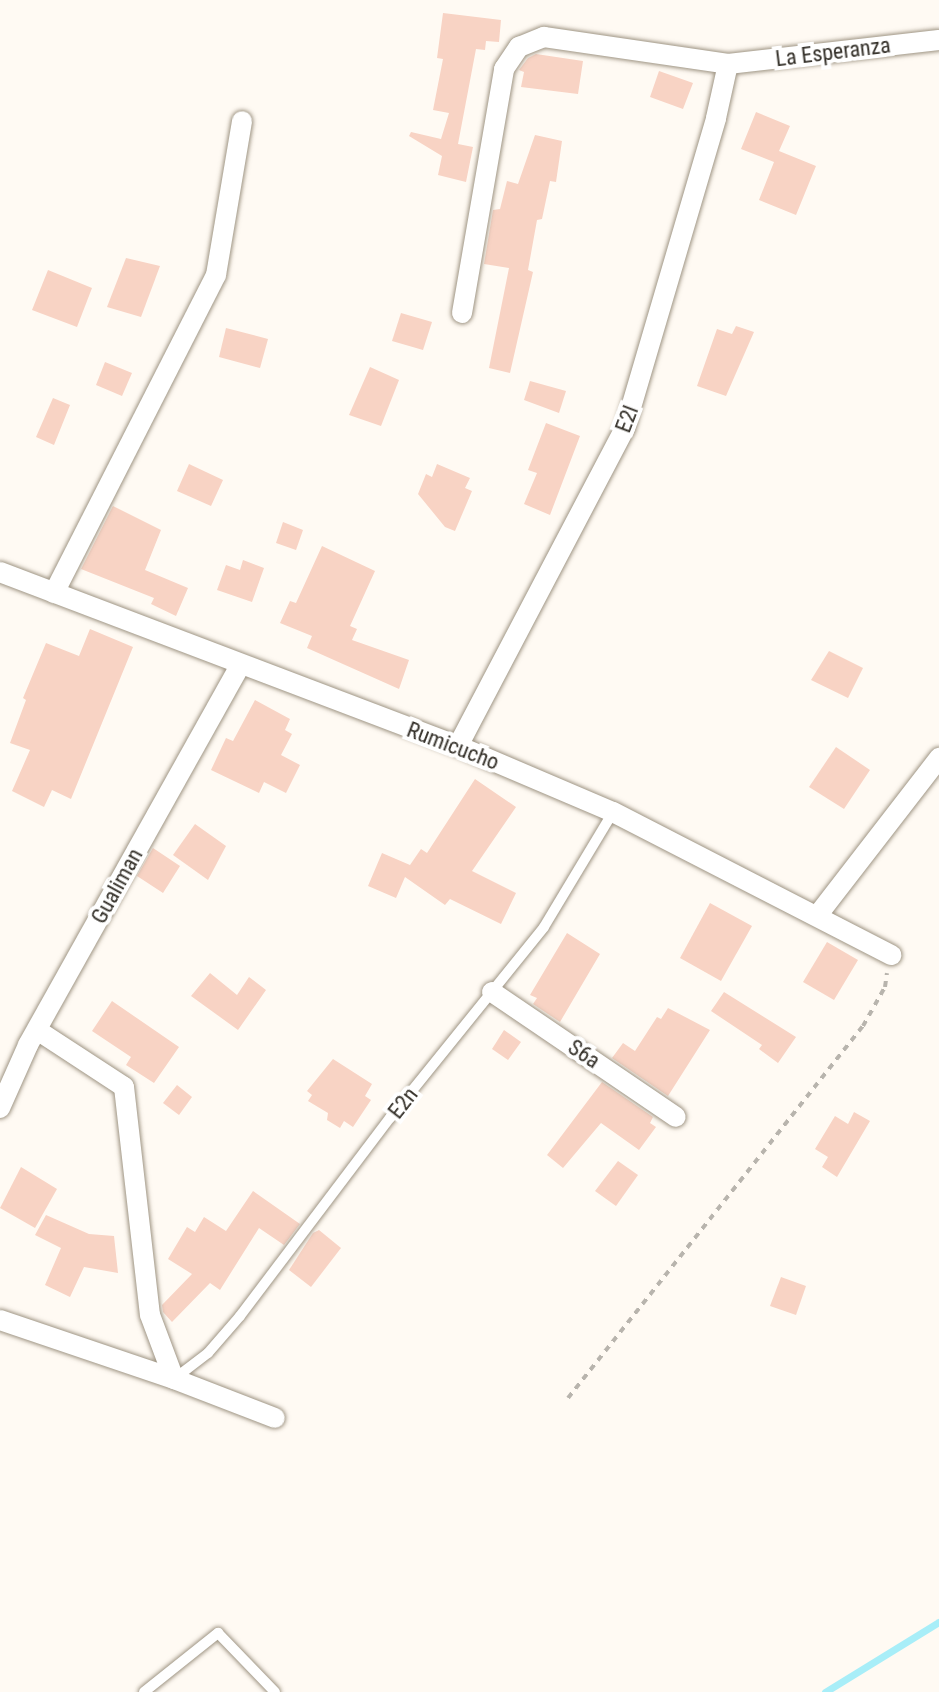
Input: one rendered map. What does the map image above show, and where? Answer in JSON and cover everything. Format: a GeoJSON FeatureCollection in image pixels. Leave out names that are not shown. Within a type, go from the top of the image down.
{"type":"FeatureCollection","features":[{"type":"Feature","properties":{"kind":"street","name":"La Esperanza"},"geometry":{"type":"LineString","coordinates":[[462,313],[504,69],[519,47],[544,37],[728,64],[939,40]]}},
{"type":"Feature","properties":{"kind":"street","name":"E2l"},"geometry":{"type":"LineString","coordinates":[[458,746],[625,428],[712,132],[728,64]]}},
{"type":"Feature","properties":{"kind":"street"},"geometry":{"type":"LineString","coordinates":[[54,593],[216,275],[242,121]]}},
{"type":"Feature","properties":{"kind":"street","name":"Rumicucho"},"geometry":{"type":"LineString","coordinates":[[0,572],[240,666],[458,746],[613,812],[891,955]]}},
{"type":"Feature","properties":{"kind":"street","name":"Gualiman"},"geometry":{"type":"LineString","coordinates":[[0,1108],[37,1030],[240,666]]}},
{"type":"Feature","properties":{"kind":"street"},"geometry":{"type":"LineString","coordinates":[[817,916],[939,758]]}},
{"type":"Feature","properties":{"kind":"street","name":"S6a"},"geometry":{"type":"LineString","coordinates":[[492,992],[676,1117]]}},
{"type":"Feature","properties":{"kind":"street"},"geometry":{"type":"LineString","coordinates":[[37,1030],[124,1087],[150,1315],[174,1379]]}},
{"type":"Feature","properties":{"kind":"street"},"geometry":{"type":"LineString","coordinates":[[0,1320],[174,1379],[275,1418]]}},
{"type":"Feature","properties":{"kind":"lane","name":"E2n"},"geometry":{"type":"LineString","coordinates":[[174,1379],[208,1353],[240,1316],[544,927],[613,812]]}},
{"type":"Feature","properties":{"kind":"lane"},"geometry":{"type":"LineString","coordinates":[[144,1692],[218,1633],[275,1692]]}},
{"type":"Feature","properties":{"kind":"path"},"geometry":{"type":"LineString","coordinates":[[568,1398],[863,1026],[885,987],[891,955]]}},
{"type":"Feature","properties":{"kind":"building"},"geometry":{"type":"Polygon","coordinates":[[[443,13],[501,20],[499,42],[486,41],[485,50],[476,49],[458,144],[473,147],[466,182],[438,175],[442,156],[409,136],[411,132],[441,139],[449,113],[433,110],[443,59],[437,58],[443,13]]]}},
{"type":"Feature","properties":{"kind":"building"},"geometry":{"type":"Polygon","coordinates":[[[536,54],[583,61],[578,94],[521,87],[524,72],[519,70],[528,58],[536,54]]]}},
{"type":"Feature","properties":{"kind":"building"},"geometry":{"type":"Polygon","coordinates":[[[659,71],[693,83],[683,109],[650,97],[659,71]]]}},
{"type":"Feature","properties":{"kind":"building"},"geometry":{"type":"Polygon","coordinates":[[[756,112],[790,126],[779,151],[816,166],[796,215],[759,200],[774,162],[741,149],[756,112]]]}},
{"type":"Feature","properties":{"kind":"building"},"geometry":{"type":"Polygon","coordinates":[[[535,135],[562,141],[556,182],[550,181],[542,219],[537,220],[528,270],[533,272],[510,373],[489,368],[509,268],[484,264],[493,210],[500,209],[507,181],[518,184],[535,135]]]}},
{"type":"Feature","properties":{"kind":"building"},"geometry":{"type":"Polygon","coordinates":[[[126,258],[160,266],[141,317],[107,307],[126,258]]]}},
{"type":"Feature","properties":{"kind":"building"},"geometry":{"type":"Polygon","coordinates":[[[48,270],[92,288],[77,327],[32,310],[48,270]]]}},
{"type":"Feature","properties":{"kind":"building"},"geometry":{"type":"Polygon","coordinates":[[[401,313],[432,322],[423,350],[392,341],[401,313]]]}},
{"type":"Feature","properties":{"kind":"building"},"geometry":{"type":"Polygon","coordinates":[[[736,326],[754,332],[726,396],[697,386],[717,329],[732,334],[736,326]]]}},
{"type":"Feature","properties":{"kind":"building"},"geometry":{"type":"Polygon","coordinates":[[[226,328],[268,339],[260,368],[219,357],[226,328]]]}},
{"type":"Feature","properties":{"kind":"building"},"geometry":{"type":"Polygon","coordinates":[[[105,362],[132,373],[122,396],[96,385],[105,362]]]}},
{"type":"Feature","properties":{"kind":"building"},"geometry":{"type":"Polygon","coordinates":[[[370,367],[399,380],[381,426],[349,415],[370,367]]]}},
{"type":"Feature","properties":{"kind":"building"},"geometry":{"type":"Polygon","coordinates":[[[530,381],[566,391],[559,413],[524,400],[530,381]]]}},
{"type":"Feature","properties":{"kind":"building"},"geometry":{"type":"Polygon","coordinates":[[[53,398],[70,405],[54,445],[36,437],[53,398]]]}},
{"type":"Feature","properties":{"kind":"building"},"geometry":{"type":"Polygon","coordinates":[[[546,423],[580,436],[550,515],[524,504],[537,473],[528,470],[546,423]]]}},
{"type":"Feature","properties":{"kind":"building"},"geometry":{"type":"Polygon","coordinates":[[[189,464],[223,480],[211,506],[177,491],[189,464]]]}},
{"type":"Feature","properties":{"kind":"building"},"geometry":{"type":"Polygon","coordinates":[[[437,464],[470,478],[465,488],[472,491],[455,531],[445,527],[418,494],[426,474],[432,477],[437,464]]]}},
{"type":"Feature","properties":{"kind":"building"},"geometry":{"type":"Polygon","coordinates":[[[113,506],[161,530],[145,570],[188,588],[176,616],[151,604],[154,598],[81,569],[113,506]]]}},
{"type":"Feature","properties":{"kind":"building"},"geometry":{"type":"Polygon","coordinates":[[[283,522],[303,530],[296,550],[276,543],[283,522]]]}},
{"type":"Feature","properties":{"kind":"building"},"geometry":{"type":"Polygon","coordinates":[[[322,546],[375,571],[350,626],[357,629],[352,640],[409,660],[399,689],[307,648],[312,636],[280,623],[290,601],[296,603],[322,546]]]}},
{"type":"Feature","properties":{"kind":"building"},"geometry":{"type":"Polygon","coordinates":[[[243,560],[264,568],[252,602],[217,590],[226,565],[240,570],[243,560]]]}},
{"type":"Feature","properties":{"kind":"building"},"geometry":{"type":"Polygon","coordinates":[[[90,629],[133,647],[71,799],[52,790],[44,807],[12,791],[30,750],[10,743],[26,700],[23,698],[46,643],[79,656],[90,629]]]}},
{"type":"Feature","properties":{"kind":"building"},"geometry":{"type":"Polygon","coordinates":[[[829,651],[863,668],[848,698],[811,680],[829,651]]]}},
{"type":"Feature","properties":{"kind":"building"},"geometry":{"type":"Polygon","coordinates":[[[255,700],[290,719],[285,730],[292,734],[281,755],[300,765],[286,793],[264,782],[259,793],[211,770],[226,738],[233,741],[255,700]]]}},
{"type":"Feature","properties":{"kind":"building"},"geometry":{"type":"Polygon","coordinates":[[[836,747],[870,770],[844,809],[809,787],[836,747]]]}},
{"type":"Feature","properties":{"kind":"building"},"geometry":{"type":"Polygon","coordinates":[[[475,779],[516,807],[472,871],[516,893],[501,924],[450,899],[445,905],[405,877],[396,898],[368,886],[382,853],[410,865],[421,849],[427,853],[475,779]]]}},
{"type":"Feature","properties":{"kind":"building"},"geometry":{"type":"Polygon","coordinates":[[[195,824],[226,846],[208,880],[173,855],[195,824]]]}},
{"type":"Feature","properties":{"kind":"building"},"geometry":{"type":"Polygon","coordinates":[[[153,848],[180,866],[163,893],[137,876],[153,848]]]}},
{"type":"Feature","properties":{"kind":"building"},"geometry":{"type":"Polygon","coordinates":[[[710,903],[752,926],[721,981],[680,958],[710,903]]]}},
{"type":"Feature","properties":{"kind":"building"},"geometry":{"type":"Polygon","coordinates":[[[567,933],[600,954],[560,1022],[533,1004],[537,998],[530,995],[567,933]]]}},
{"type":"Feature","properties":{"kind":"building"},"geometry":{"type":"Polygon","coordinates":[[[827,942],[858,960],[834,1000],[803,982],[827,942]]]}},
{"type":"Feature","properties":{"kind":"building"},"geometry":{"type":"Polygon","coordinates":[[[210,973],[237,995],[249,977],[266,990],[238,1030],[191,996],[210,973]]]}},
{"type":"Feature","properties":{"kind":"building"},"geometry":{"type":"Polygon","coordinates":[[[724,992],[796,1037],[778,1063],[759,1049],[762,1045],[711,1011],[724,992]]]}},
{"type":"Feature","properties":{"kind":"building"},"geometry":{"type":"Polygon","coordinates":[[[112,1001],[179,1047],[154,1083],[126,1065],[131,1057],[92,1031],[112,1001]]]}},
{"type":"Feature","properties":{"kind":"building"},"geometry":{"type":"Polygon","coordinates":[[[668,1008],[710,1030],[668,1096],[612,1058],[623,1043],[635,1051],[657,1017],[661,1019],[668,1008]]]}},
{"type":"Feature","properties":{"kind":"building"},"geometry":{"type":"Polygon","coordinates":[[[504,1030],[521,1042],[508,1060],[492,1049],[504,1030]]]}},
{"type":"Feature","properties":{"kind":"building"},"geometry":{"type":"Polygon","coordinates":[[[333,1059],[372,1084],[365,1096],[371,1100],[353,1127],[344,1121],[340,1128],[327,1120],[328,1113],[308,1101],[312,1095],[307,1091],[333,1059]]]}},
{"type":"Feature","properties":{"kind":"building"},"geometry":{"type":"Polygon","coordinates":[[[602,1082],[653,1117],[650,1123],[656,1127],[639,1150],[601,1123],[563,1168],[547,1155],[602,1082]]]}},
{"type":"Feature","properties":{"kind":"building"},"geometry":{"type":"Polygon","coordinates":[[[177,1085],[192,1097],[179,1115],[163,1103],[177,1085]]]}},
{"type":"Feature","properties":{"kind":"building"},"geometry":{"type":"Polygon","coordinates":[[[854,1112],[870,1121],[837,1177],[822,1167],[828,1157],[815,1149],[835,1116],[848,1124],[854,1112]]]}},
{"type":"Feature","properties":{"kind":"building"},"geometry":{"type":"Polygon","coordinates":[[[618,1161],[638,1175],[616,1206],[595,1191],[618,1161]]]}},
{"type":"Feature","properties":{"kind":"building"},"geometry":{"type":"Polygon","coordinates":[[[21,1167],[57,1189],[35,1228],[0,1208],[21,1167]]]}},
{"type":"Feature","properties":{"kind":"building"},"geometry":{"type":"Polygon","coordinates":[[[253,1191],[300,1224],[284,1245],[259,1228],[220,1290],[210,1283],[172,1322],[163,1312],[162,1305],[192,1274],[168,1259],[187,1227],[195,1232],[204,1217],[226,1231],[253,1191]]]}},
{"type":"Feature","properties":{"kind":"building"},"geometry":{"type":"Polygon","coordinates":[[[46,1215],[89,1234],[114,1236],[118,1273],[84,1267],[70,1297],[45,1285],[61,1248],[35,1235],[46,1215]]]}},
{"type":"Feature","properties":{"kind":"building"},"geometry":{"type":"Polygon","coordinates":[[[319,1230],[341,1248],[311,1287],[289,1270],[313,1233],[319,1230]]]}},
{"type":"Feature","properties":{"kind":"building"},"geometry":{"type":"Polygon","coordinates":[[[781,1277],[806,1286],[796,1315],[770,1306],[781,1277]]]}},
{"type":"Feature","properties":{"kind":"waterway"},"geometry":{"type":"LineString","coordinates":[[825,1692],[939,1622]]}}]}
